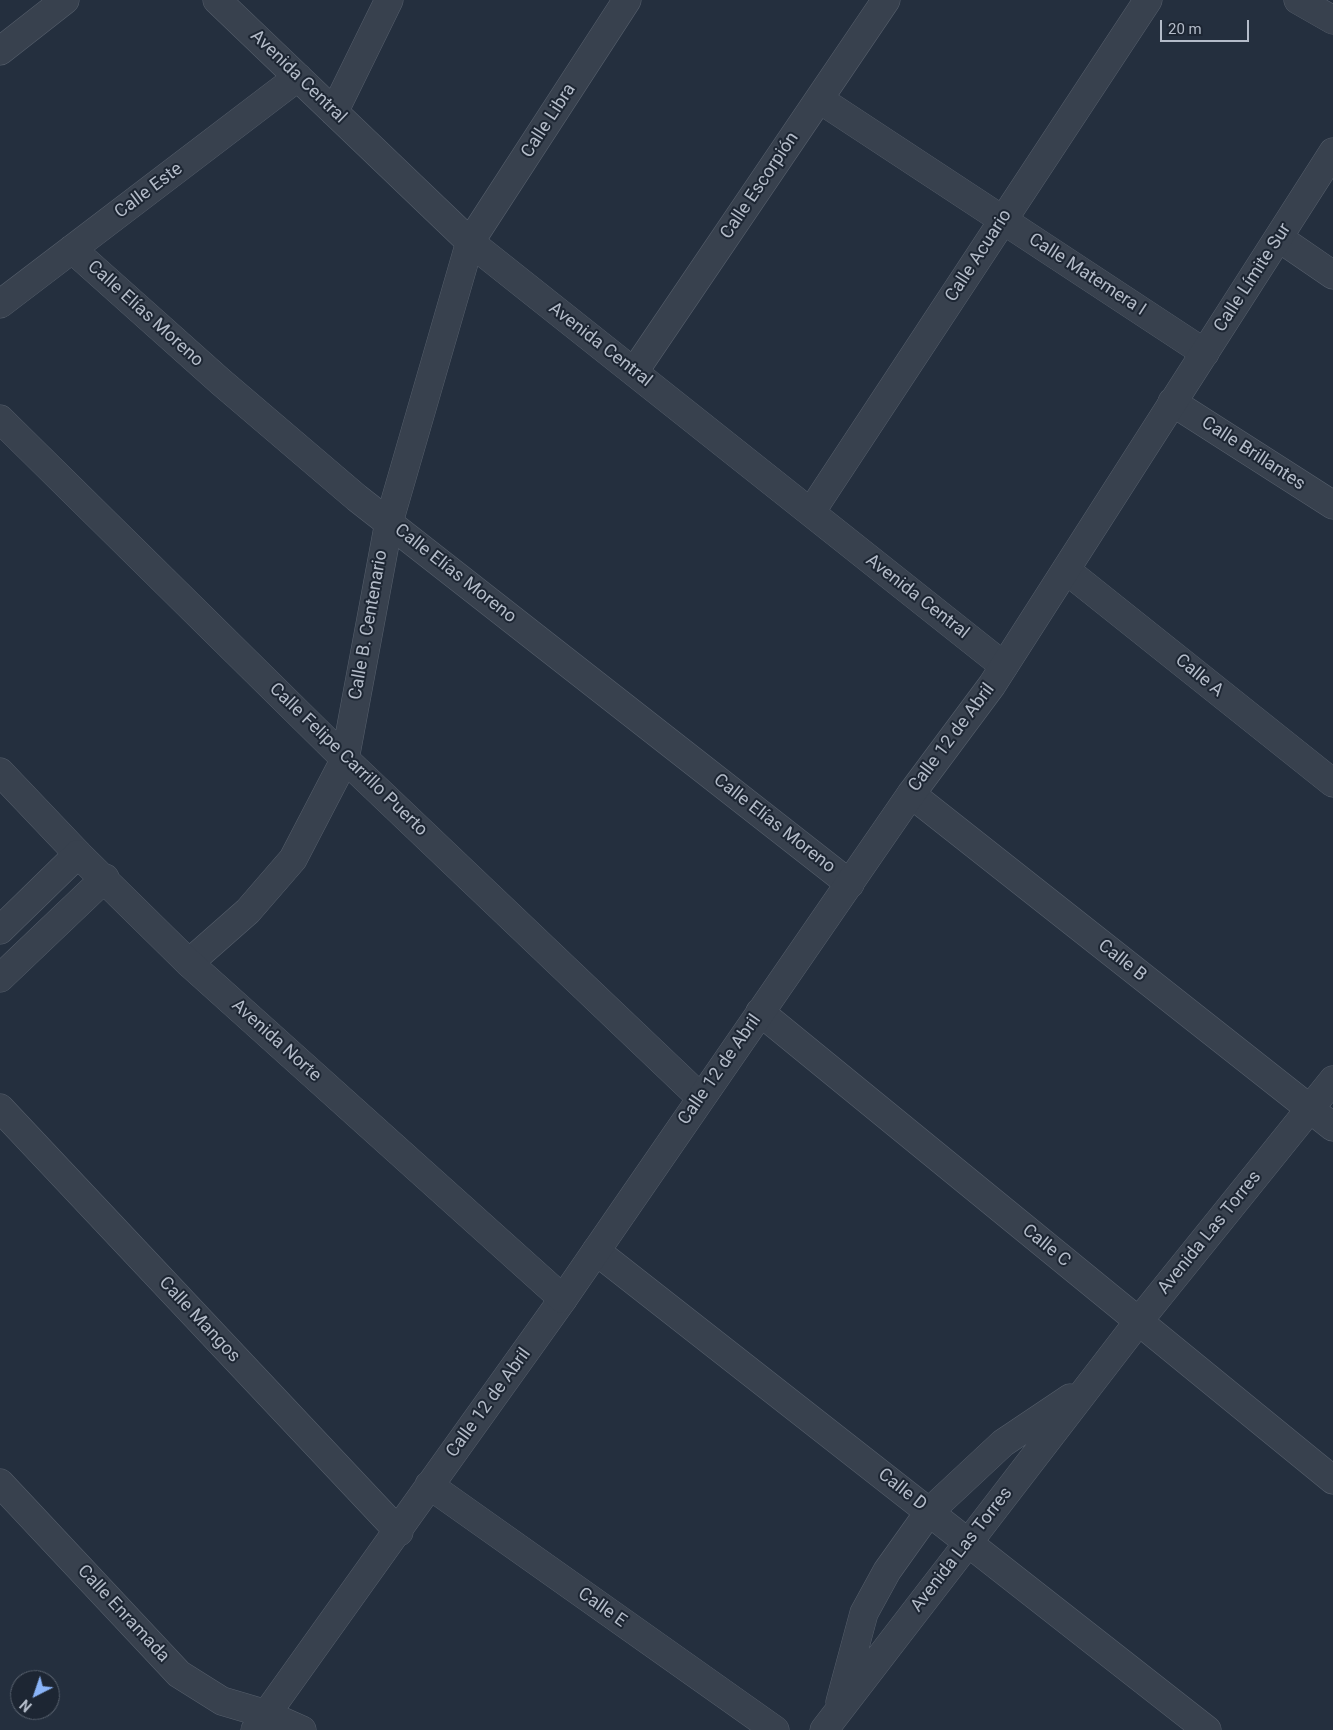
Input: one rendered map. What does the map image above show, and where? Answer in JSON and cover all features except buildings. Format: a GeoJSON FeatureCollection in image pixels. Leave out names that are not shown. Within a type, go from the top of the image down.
{"type":"FeatureCollection","features":[{"type":"Feature","properties":{"kind":"street"},"geometry":{"type":"LineString","coordinates":[[0,51],[65,0]]}},
{"type":"Feature","properties":{"kind":"street","name":"Avenida Central"},"geometry":{"type":"LineString","coordinates":[[217,0],[470,242],[1004,666]]}},
{"type":"Feature","properties":{"kind":"street"},"geometry":{"type":"LineString","coordinates":[[334,112],[389,0]]}},
{"type":"Feature","properties":{"kind":"street","name":"Calle Libra"},"geometry":{"type":"LineString","coordinates":[[470,242],[627,0]]}},
{"type":"Feature","properties":{"kind":"street","name":"Calle Escorpión"},"geometry":{"type":"LineString","coordinates":[[634,372],[886,0]]}},
{"type":"Feature","properties":{"kind":"street","name":"Calle Acuario"},"geometry":{"type":"LineString","coordinates":[[811,512],[1148,0]]}},
{"type":"Feature","properties":{"kind":"street"},"geometry":{"type":"LineString","coordinates":[[1298,0],[1333,20]]}},
{"type":"Feature","properties":{"kind":"street","name":"Calle Este"},"geometry":{"type":"LineString","coordinates":[[0,304],[298,77]]}},
{"type":"Feature","properties":{"kind":"street","name":"Calle Matemera I"},"geometry":{"type":"LineString","coordinates":[[819,99],[1205,353]]}},
{"type":"Feature","properties":{"kind":"street","name":"Calle Límite Sur"},"geometry":{"type":"LineString","coordinates":[[1172,402],[1333,152]]}},
{"type":"Feature","properties":{"kind":"street"},"geometry":{"type":"LineString","coordinates":[[1279,238],[1333,276]]}},
{"type":"Feature","properties":{"kind":"street","name":"Calle B. Centenario"},"geometry":{"type":"LineString","coordinates":[[188,963],[248,911],[293,859],[345,759],[388,522],[470,242]]}},
{"type":"Feature","properties":{"kind":"street","name":"Calle Elías Moreno"},"geometry":{"type":"LineString","coordinates":[[72,249],[221,382],[357,498],[850,884]]}},
{"type":"Feature","properties":{"kind":"street","name":"Calle Brillantes"},"geometry":{"type":"LineString","coordinates":[[1172,402],[1333,505]]}},
{"type":"Feature","properties":{"kind":"street","name":"Calle 12 de Abril"},"geometry":{"type":"LineString","coordinates":[[261,1722],[399,1532],[429,1486],[563,1299],[700,1097],[850,884],[910,794],[1004,666],[1172,402]]}},
{"type":"Feature","properties":{"kind":"street","name":"Calle Felipe Carrillo Puerto"},"geometry":{"type":"LineString","coordinates":[[0,419],[345,759],[700,1097]]}},
{"type":"Feature","properties":{"kind":"street","name":"Calle A"},"geometry":{"type":"LineString","coordinates":[[1066,570],[1333,783]]}},
{"type":"Feature","properties":{"kind":"street","name":"Avenida Norte"},"geometry":{"type":"LineString","coordinates":[[0,772],[78,854],[105,878],[188,963],[563,1299]]}},
{"type":"Feature","properties":{"kind":"street","name":"Calle B"},"geometry":{"type":"LineString","coordinates":[[910,794],[1333,1127]]}},
{"type":"Feature","properties":{"kind":"street"},"geometry":{"type":"LineString","coordinates":[[0,930],[78,854]]}},
{"type":"Feature","properties":{"kind":"street"},"geometry":{"type":"LineString","coordinates":[[0,978],[105,878]]}},
{"type":"Feature","properties":{"kind":"street","name":"Calle C"},"geometry":{"type":"LineString","coordinates":[[760,1012],[1333,1480]]}},
{"type":"Feature","properties":{"kind":"street","name":"Avenida Las Torres"},"geometry":{"type":"LineString","coordinates":[[831,1722],[1138,1322],[1333,1080]]}},
{"type":"Feature","properties":{"kind":"street","name":"Calle Mangos"},"geometry":{"type":"LineString","coordinates":[[0,1108],[399,1532]]}},
{"type":"Feature","properties":{"kind":"street","name":"Calle D"},"geometry":{"type":"LineString","coordinates":[[596,1251],[1207,1730]]}},
{"type":"Feature","properties":{"kind":"street","name":"Avenida Las Torres"},"geometry":{"type":"LineString","coordinates":[[831,1722],[864,1612],[887,1571],[929,1512],[1002,1443],[1088,1387]]}},
{"type":"Feature","properties":{"kind":"street","name":"Calle Enramada"},"geometry":{"type":"LineString","coordinates":[[0,1483],[179,1674],[222,1701],[261,1722],[302,1730]]}},
{"type":"Feature","properties":{"kind":"street","name":"Calle E"},"geometry":{"type":"LineString","coordinates":[[429,1486],[776,1730]]}}]}
